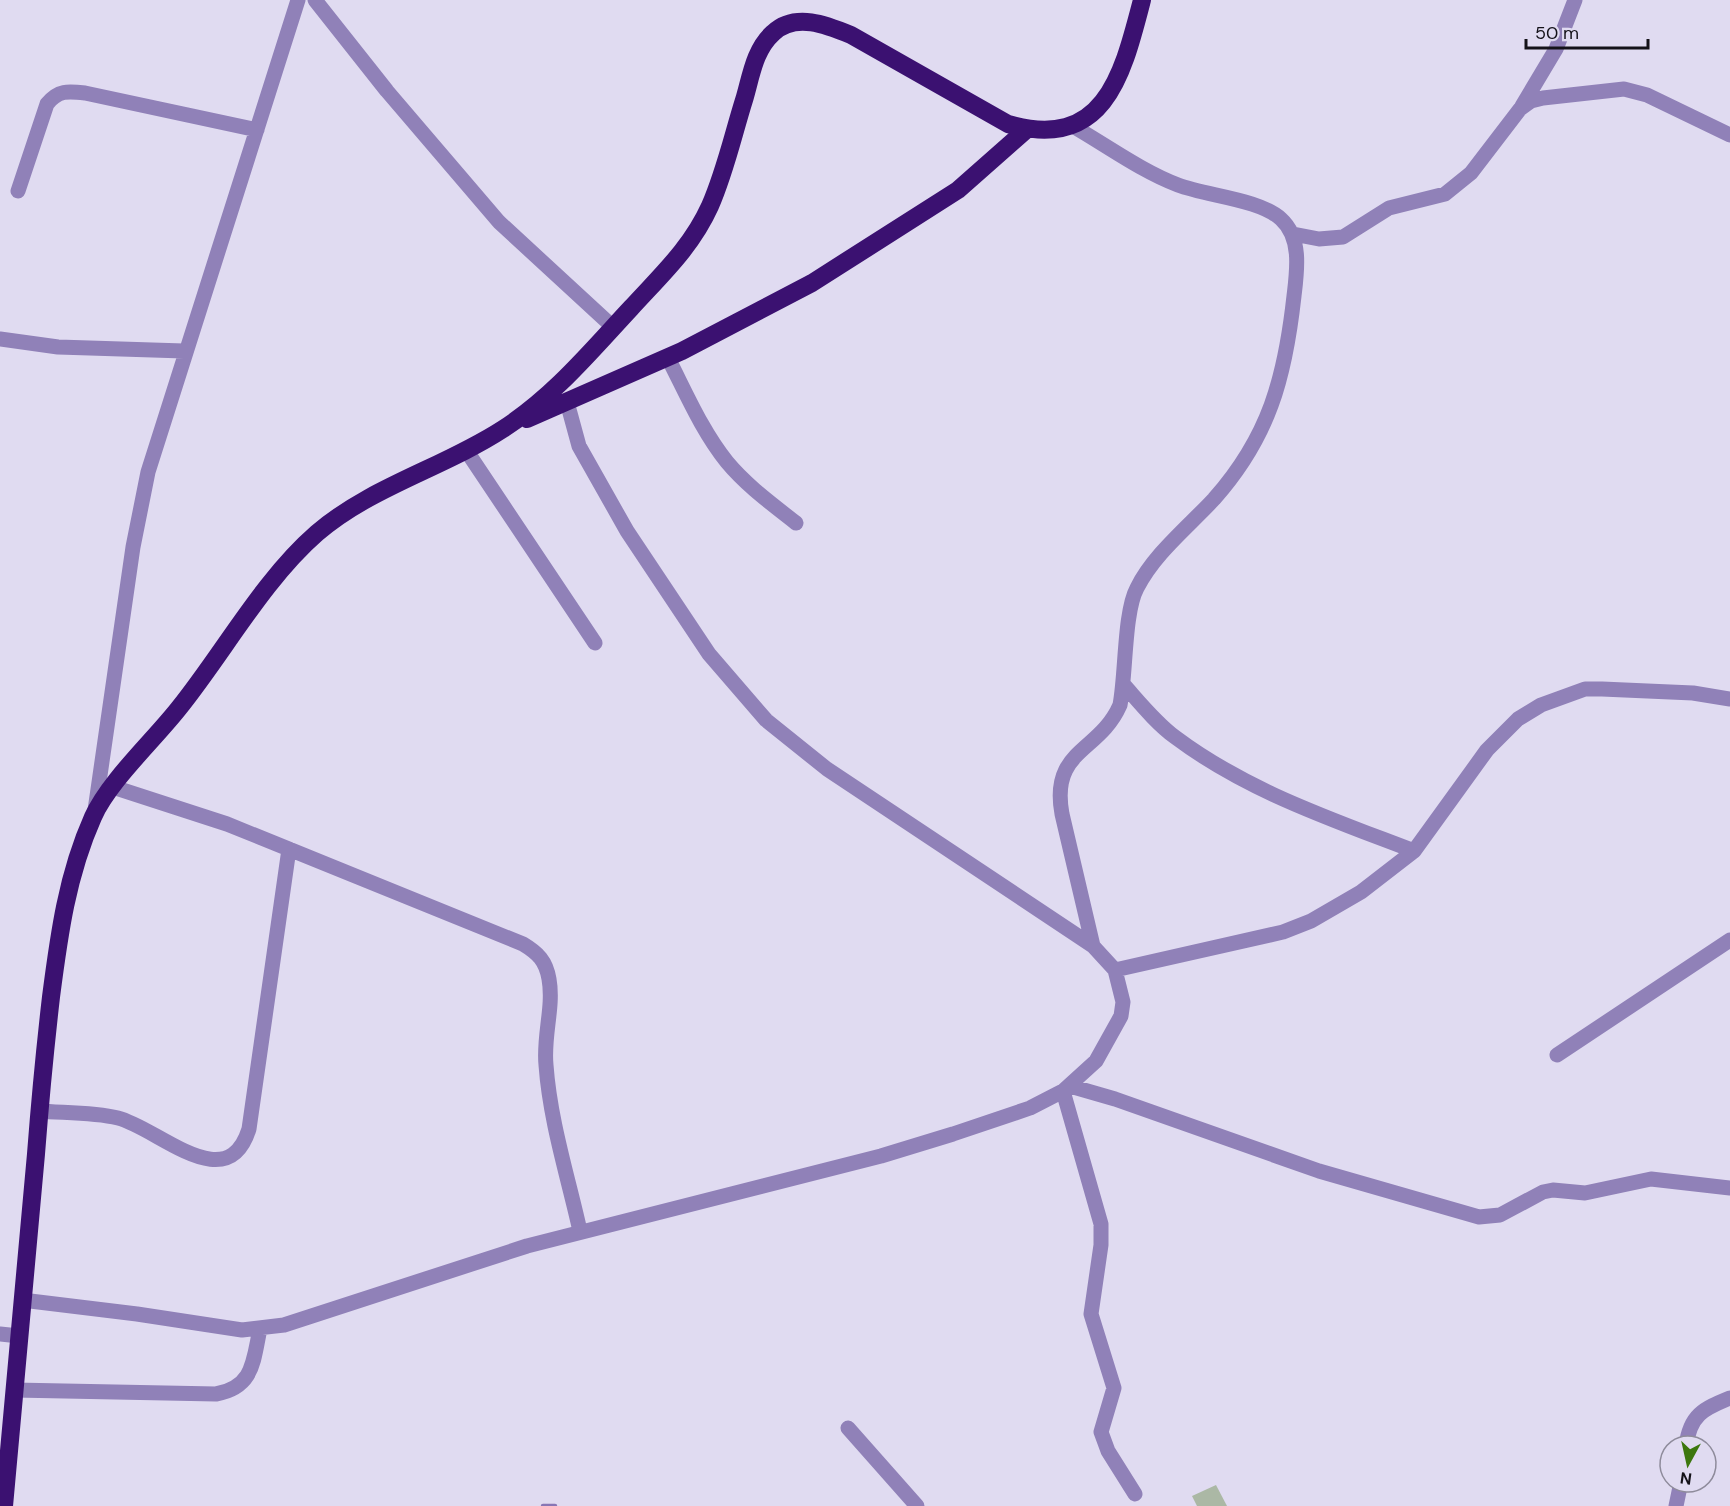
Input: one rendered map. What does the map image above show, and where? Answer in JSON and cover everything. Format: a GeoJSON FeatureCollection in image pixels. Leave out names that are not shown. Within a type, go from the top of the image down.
{"type":"FeatureCollection","features":[{"type":"Feature","properties":{"kind":"highway"},"geometry":{"type":"LineString","coordinates":[[506,428],[548,395],[680,258],[696,234],[721,176],[760,49],[775,30],[792,22],[814,22],[834,28],[852,35],[990,116],[1026,130],[1054,129],[1071,125],[1102,106],[1116,83],[1142,0]]}},
{"type":"Feature","properties":{"kind":"highway"},"geometry":{"type":"LineString","coordinates":[[4,1506],[39,1111],[58,944],[68,887],[95,811],[201,680],[263,594],[314,536],[364,499],[506,428],[668,358],[822,277],[958,190],[1026,130]]}},
{"type":"Feature","properties":{"kind":"street"},"geometry":{"type":"LineString","coordinates":[[95,811],[137,526],[148,472],[184,351],[298,0]]}},
{"type":"Feature","properties":{"kind":"street"},"geometry":{"type":"LineString","coordinates":[[315,0],[387,92],[499,222],[613,327]]}},
{"type":"Feature","properties":{"kind":"street"},"geometry":{"type":"LineString","coordinates":[[1293,234],[1325,239],[1343,237],[1389,208],[1445,194],[1472,173],[1520,109],[1556,50],[1575,0]]}},
{"type":"Feature","properties":{"kind":"street"},"geometry":{"type":"LineString","coordinates":[[1520,109],[1531,101],[1543,98],[1624,89],[1647,95],[1730,135]]}},
{"type":"Feature","properties":{"kind":"street"},"geometry":{"type":"LineString","coordinates":[[18,191],[47,104],[54,95],[69,91],[257,130]]}},
{"type":"Feature","properties":{"kind":"street"},"geometry":{"type":"LineString","coordinates":[[1071,125],[1177,184],[1256,207],[1280,218],[1293,234],[1296,278],[1292,313],[1273,405],[1265,426],[1215,498],[1152,565],[1135,591],[1124,685],[1115,717],[1102,733],[1066,766],[1059,786],[1062,814],[1093,946]]}},
{"type":"Feature","properties":{"kind":"street"},"geometry":{"type":"LineString","coordinates":[[0,339],[58,347],[184,351]]}},
{"type":"Feature","properties":{"kind":"street"},"geometry":{"type":"LineString","coordinates":[[668,358],[704,428],[727,462],[755,491],[796,523]]}},
{"type":"Feature","properties":{"kind":"street"},"geometry":{"type":"LineString","coordinates":[[22,1300],[233,1329],[260,1329],[284,1325],[420,1279],[580,1231],[891,1153],[1030,1108],[1066,1088],[1096,1061],[1122,1016],[1121,989],[1115,970],[1093,946],[827,769],[766,720],[709,654],[627,531],[579,446],[567,402]]}},
{"type":"Feature","properties":{"kind":"street"},"geometry":{"type":"LineString","coordinates":[[466,450],[595,643]]}},
{"type":"Feature","properties":{"kind":"street"},"geometry":{"type":"LineString","coordinates":[[1124,685],[1157,722],[1175,737],[1225,770],[1268,794],[1414,851]]}},
{"type":"Feature","properties":{"kind":"street"},"geometry":{"type":"LineString","coordinates":[[1115,970],[1283,932],[1302,925],[1360,892],[1414,851],[1487,750],[1518,719],[1541,705],[1585,689],[1693,693],[1730,699]]}},
{"type":"Feature","properties":{"kind":"street"},"geometry":{"type":"LineString","coordinates":[[113,787],[227,824],[523,944],[539,954],[546,964],[551,998],[546,1038],[548,1091],[580,1231]]}},
{"type":"Feature","properties":{"kind":"street"},"geometry":{"type":"LineString","coordinates":[[39,1111],[118,1118],[135,1124],[203,1160],[216,1160],[236,1153],[245,1144],[290,849]]}},
{"type":"Feature","properties":{"kind":"street"},"geometry":{"type":"LineString","coordinates":[[1557,1055],[1730,940]]}},
{"type":"Feature","properties":{"kind":"street"},"geometry":{"type":"LineString","coordinates":[[1066,1088],[1114,1098],[1319,1171],[1479,1217],[1500,1215],[1543,1192],[1553,1190],[1585,1193],[1651,1179],[1730,1188]]}},
{"type":"Feature","properties":{"kind":"street"},"geometry":{"type":"LineString","coordinates":[[1066,1088],[1101,1224],[1101,1245],[1091,1314],[1092,1325],[1109,1367],[1114,1388],[1101,1432],[1108,1451],[1135,1494]]}},
{"type":"Feature","properties":{"kind":"street"},"geometry":{"type":"LineString","coordinates":[[14,1390],[216,1394],[232,1391],[251,1371],[260,1329]]}},
{"type":"Feature","properties":{"kind":"street"},"geometry":{"type":"LineString","coordinates":[[0,1334],[19,1336]]}},
{"type":"Feature","properties":{"kind":"street"},"geometry":{"type":"LineString","coordinates":[[1690,1434],[1695,1417],[1712,1405],[1730,1398]]}},
{"type":"Feature","properties":{"kind":"street"},"geometry":{"type":"LineString","coordinates":[[848,1428],[917,1506]]}},
{"type":"Feature","properties":{"kind":"building"},"geometry":{"type":"Polygon","coordinates":[[[1216,1485],[1227,1506],[1197,1506],[1192,1496],[1216,1485]]]}},
{"type":"Feature","properties":{"kind":"waterway"},"geometry":{"type":"LineString","coordinates":[[543,1506],[555,1506]]}}]}
